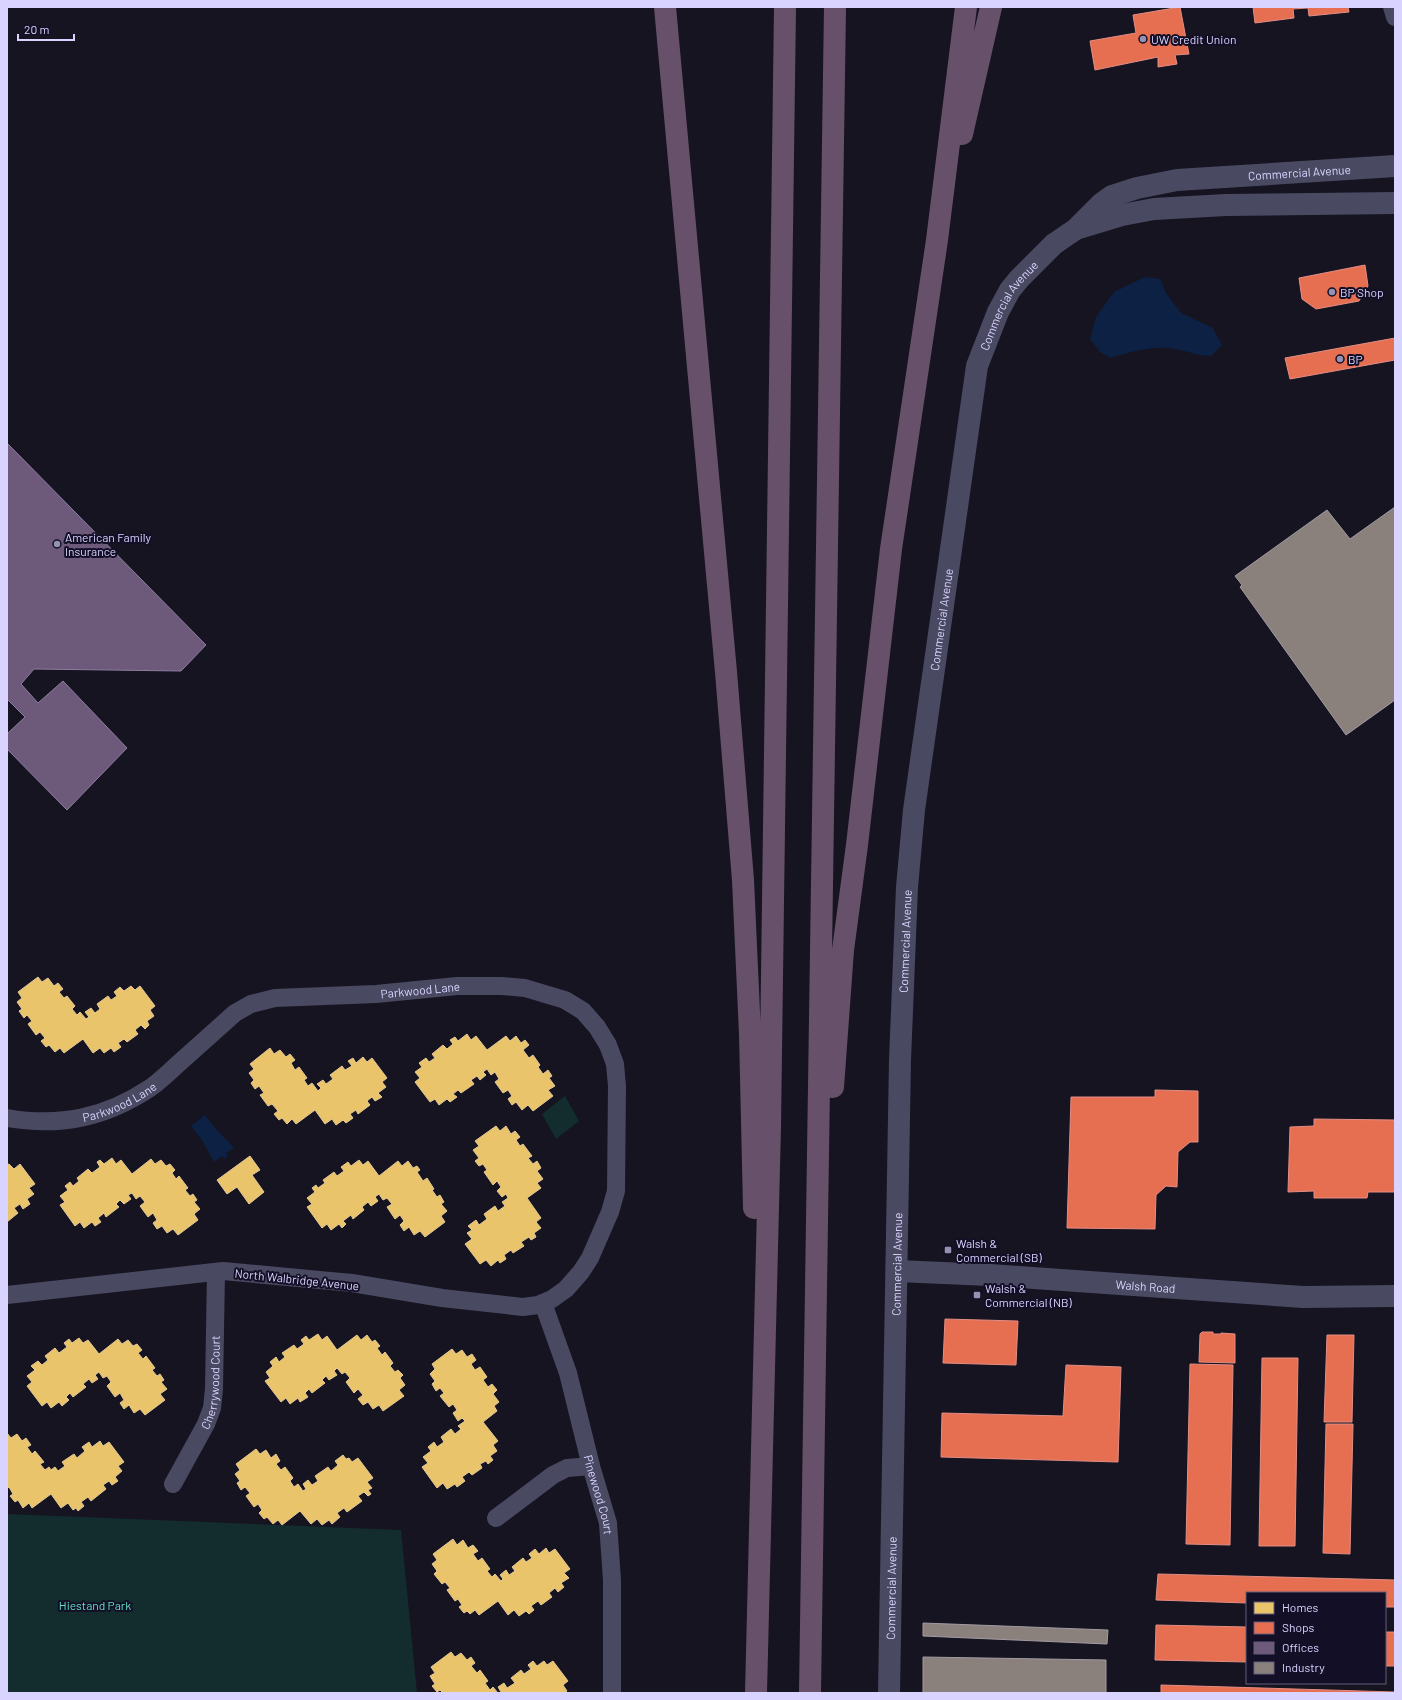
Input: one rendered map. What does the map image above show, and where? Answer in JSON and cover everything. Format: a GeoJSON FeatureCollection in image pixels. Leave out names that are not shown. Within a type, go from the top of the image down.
{"type":"FeatureCollection","features":[{"type":"Feature","properties":{"kind":"highway"},"geometry":{"type":"LineString","coordinates":[[665,7],[726,672],[743,880],[750,1034],[754,1201],[765,1318]]}},
{"type":"Feature","properties":{"kind":"highway"},"geometry":{"type":"LineString","coordinates":[[756,1693],[770,1126],[785,7]]}},
{"type":"Feature","properties":{"kind":"highway"},"geometry":{"type":"LineString","coordinates":[[810,1693],[836,7]]}},
{"type":"Feature","properties":{"kind":"highway"},"geometry":{"type":"LineString","coordinates":[[815,1386],[843,950],[857,845],[891,549],[937,240],[966,7]]}},
{"type":"Feature","properties":{"kind":"highway"},"geometry":{"type":"LineString","coordinates":[[937,240],[991,7]]}},
{"type":"Feature","properties":{"kind":"street"},"geometry":{"type":"LineString","coordinates":[[1392,7],[1395,17]]}},
{"type":"Feature","properties":{"kind":"street","name":"Commercial Avenue"},"geometry":{"type":"LineString","coordinates":[[889,1693],[900,1060],[907,887],[914,810],[977,366],[998,312],[1010,290],[1039,257],[1054,244],[1076,229],[1089,215],[1112,196],[1157,183],[1177,180],[1395,166]]}},
{"type":"Feature","properties":{"kind":"street","name":"Commercial Avenue"},"geometry":{"type":"LineString","coordinates":[[1076,229],[1122,214],[1154,209],[1226,205],[1395,203]]}},
{"type":"Feature","properties":{"kind":"street","name":"Parkwood Lane"},"geometry":{"type":"LineString","coordinates":[[7,1118],[30,1122],[63,1122],[83,1118],[120,1105],[151,1087],[235,1012],[260,1001],[275,998],[376,994],[457,986],[502,986],[525,988],[544,993],[565,1000],[583,1011],[597,1027],[608,1045],[615,1064],[617,1086],[616,1191],[610,1212],[590,1258],[577,1276]]}},
{"type":"Feature","properties":{"kind":"street","name":"North Walbridge Avenue"},"geometry":{"type":"LineString","coordinates":[[7,1295],[223,1271],[352,1283],[488,1304],[523,1307],[543,1303],[552,1299],[577,1276]]}},
{"type":"Feature","properties":{"kind":"street","name":"Walsh Road"},"geometry":{"type":"LineString","coordinates":[[897,1271],[990,1275],[1303,1297],[1395,1296]]}},
{"type":"Feature","properties":{"kind":"street","name":"Cherrywood Court"},"geometry":{"type":"LineString","coordinates":[[173,1484],[198,1440],[212,1408],[214,1389],[216,1272]]}},
{"type":"Feature","properties":{"kind":"street","name":"Pinewood Court"},"geometry":{"type":"LineString","coordinates":[[543,1303],[568,1373],[591,1466],[605,1512],[610,1548],[612,1580],[612,1693]]}},
{"type":"Feature","properties":{"kind":"street"},"geometry":{"type":"LineString","coordinates":[[496,1518],[553,1475],[567,1468],[591,1466]]}},
{"type":"Feature","properties":{"kind":"green space"},"geometry":{"type":"Polygon","coordinates":[[[565,1096],[579,1121],[556,1139],[542,1114],[565,1096]]]}},
{"type":"Feature","properties":{"kind":"green space","name":"Hiestand Park"},"geometry":{"type":"Polygon","coordinates":[[[7,1514],[401,1530],[417,1693],[7,1693],[7,1514]]]}},
{"type":"Feature","properties":{"kind":"water"},"geometry":{"type":"Polygon","coordinates":[[[1145,277],[1160,279],[1166,293],[1181,313],[1213,328],[1222,345],[1211,356],[1167,348],[1142,350],[1111,358],[1100,352],[1090,339],[1096,317],[1114,292],[1145,277]]]}},
{"type":"Feature","properties":{"kind":"water"},"geometry":{"type":"Polygon","coordinates":[[[205,1115],[234,1148],[226,1153],[228,1156],[224,1159],[222,1156],[214,1162],[202,1140],[191,1126],[205,1115]]]}},
{"type":"Feature","properties":{"kind":"building: Homes"},"geometry":{"type":"Polygon","coordinates":[[[38,977],[42,982],[48,978],[54,986],[58,983],[63,989],[59,992],[64,998],[67,996],[75,1006],[72,1009],[77,1015],[80,1012],[86,1019],[89,1017],[85,1012],[91,1008],[95,1013],[100,1009],[97,1004],[108,996],[111,1000],[117,996],[114,992],[120,987],[124,991],[131,986],[135,990],[140,986],[155,1006],[150,1010],[154,1016],[147,1021],[149,1025],[145,1029],[141,1025],[135,1030],[138,1034],[127,1042],[124,1039],[118,1043],[121,1047],[114,1052],[111,1048],[104,1053],[100,1048],[93,1053],[83,1039],[64,1053],[60,1048],[55,1052],[49,1045],[46,1047],[41,1041],[45,1038],[40,1032],[36,1035],[28,1024],[32,1021],[27,1015],[24,1018],[19,1011],[22,1009],[17,1002],[22,998],[18,992],[38,977]]]}},
{"type":"Feature","properties":{"kind":"building: Homes"},"geometry":{"type":"Polygon","coordinates":[[[467,1034],[471,1040],[476,1036],[487,1050],[506,1036],[510,1041],[516,1036],[521,1043],[525,1040],[529,1045],[523,1050],[529,1058],[533,1055],[540,1065],[538,1067],[543,1074],[548,1070],[552,1076],[549,1078],[555,1086],[548,1090],[553,1096],[533,1111],[528,1105],[522,1110],[516,1102],[512,1105],[508,1099],[512,1096],[508,1090],[503,1093],[495,1082],[499,1079],[495,1072],[491,1075],[487,1069],[483,1072],[486,1075],[480,1080],[477,1076],[471,1080],[474,1084],[461,1093],[458,1090],[453,1094],[457,1097],[450,1102],[447,1099],[439,1105],[435,1099],[430,1102],[415,1082],[420,1078],[415,1072],[422,1067],[419,1063],[426,1058],[429,1062],[435,1058],[432,1054],[443,1045],[447,1049],[453,1044],[450,1040],[455,1037],[458,1041],[467,1034]]]}},
{"type":"Feature","properties":{"kind":"building: Homes"},"geometry":{"type":"Polygon","coordinates":[[[270,1048],[274,1054],[280,1050],[286,1057],[290,1054],[295,1060],[291,1063],[295,1070],[299,1067],[307,1078],[304,1080],[308,1086],[312,1083],[318,1091],[321,1088],[317,1084],[323,1080],[326,1084],[333,1079],[330,1075],[342,1066],[345,1070],[352,1066],[348,1061],[353,1058],[356,1063],[363,1057],[367,1062],[372,1058],[387,1078],[382,1082],[386,1087],[378,1093],[382,1097],[375,1101],[372,1097],[367,1101],[370,1105],[358,1114],[356,1110],[350,1114],[353,1118],[346,1123],[343,1120],[336,1125],[332,1119],[325,1124],[315,1110],[296,1124],[292,1119],[287,1124],[282,1118],[279,1120],[274,1114],[278,1111],[272,1104],[268,1106],[260,1095],[264,1093],[259,1086],[255,1089],[251,1083],[254,1080],[249,1073],[254,1069],[250,1064],[270,1048]]]}},
{"type":"Feature","properties":{"kind":"building: Homes"},"geometry":{"type":"Polygon","coordinates":[[[496,1126],[500,1131],[506,1126],[511,1134],[515,1131],[520,1137],[516,1140],[520,1146],[523,1144],[532,1156],[528,1158],[533,1164],[537,1161],[541,1168],[537,1171],[543,1179],[537,1183],[541,1188],[527,1198],[541,1218],[536,1222],[541,1228],[534,1233],[536,1237],[531,1240],[529,1237],[521,1242],[524,1246],[513,1253],[511,1250],[504,1255],[506,1259],[500,1263],[498,1260],[491,1266],[486,1260],[480,1264],[465,1244],[472,1239],[467,1233],[472,1230],[468,1226],[476,1220],[479,1225],[487,1219],[484,1214],[495,1206],[498,1211],[505,1206],[502,1202],[508,1198],[506,1194],[502,1197],[497,1191],[501,1187],[497,1181],[493,1185],[484,1172],[487,1170],[483,1164],[479,1166],[475,1161],[479,1158],[473,1150],[479,1146],[475,1141],[496,1126]]]}},
{"type":"Feature","properties":{"kind":"building: Homes"},"geometry":{"type":"Polygon","coordinates":[[[250,1156],[260,1170],[252,1175],[264,1192],[249,1204],[237,1187],[227,1194],[217,1180],[250,1156]]]}},
{"type":"Feature","properties":{"kind":"building: Homes"},"geometry":{"type":"Polygon","coordinates":[[[112,1158],[116,1164],[121,1160],[132,1174],[151,1159],[155,1164],[161,1160],[166,1166],[170,1164],[175,1170],[172,1173],[176,1179],[179,1176],[188,1188],[185,1190],[190,1196],[193,1194],[197,1200],[194,1202],[200,1209],[194,1214],[198,1220],[178,1235],[173,1229],[167,1233],[162,1226],[157,1229],[153,1223],[157,1220],[153,1213],[148,1217],[140,1206],[145,1202],[140,1196],[136,1199],[132,1193],[128,1195],[131,1199],[124,1204],[120,1200],[116,1204],[119,1207],[106,1217],[104,1213],[98,1218],[101,1222],[95,1226],[92,1222],[84,1228],[80,1222],[75,1226],[60,1205],[65,1202],[60,1196],[68,1190],[65,1186],[70,1182],[73,1186],[79,1181],[77,1178],[88,1169],[92,1173],[100,1167],[97,1162],[100,1160],[104,1164],[112,1158]]]}},
{"type":"Feature","properties":{"kind":"building: Homes"},"geometry":{"type":"Polygon","coordinates":[[[359,1160],[363,1165],[368,1161],[379,1176],[398,1161],[402,1166],[408,1161],[413,1168],[417,1166],[420,1170],[417,1172],[423,1181],[427,1178],[434,1189],[432,1190],[437,1197],[440,1195],[444,1202],[441,1204],[447,1211],[441,1216],[445,1222],[425,1237],[420,1231],[414,1235],[409,1227],[404,1231],[400,1225],[404,1221],[400,1215],[395,1219],[387,1207],[392,1204],[387,1198],[383,1200],[379,1194],[375,1197],[378,1201],[371,1206],[368,1202],[362,1207],[364,1210],[353,1219],[351,1215],[343,1221],[346,1224],[342,1228],[339,1224],[331,1230],[327,1224],[322,1228],[307,1207],[312,1204],[307,1198],[315,1192],[312,1188],[316,1185],[318,1188],[325,1183],[323,1180],[334,1172],[337,1176],[344,1171],[341,1167],[348,1162],[351,1166],[359,1160]]]}},
{"type":"Feature","properties":{"kind":"building: Homes"},"geometry":{"type":"Polygon","coordinates":[[[9,1164],[14,1169],[20,1164],[35,1184],[29,1188],[34,1194],[27,1199],[30,1204],[23,1209],[20,1204],[14,1208],[18,1213],[7,1222],[7,1165],[9,1164]]]}},
{"type":"Feature","properties":{"kind":"building: Homes"},"geometry":{"type":"Polygon","coordinates":[[[318,1334],[322,1340],[327,1336],[337,1350],[357,1335],[361,1340],[367,1335],[372,1342],[375,1340],[380,1346],[377,1348],[382,1355],[385,1352],[393,1363],[390,1366],[395,1372],[398,1370],[403,1375],[400,1378],[405,1385],[399,1390],[404,1396],[383,1411],[379,1405],[373,1409],[368,1402],[363,1405],[358,1399],[363,1395],[358,1389],[354,1393],[346,1382],[350,1378],[345,1372],[342,1374],[337,1368],[334,1371],[337,1375],[329,1380],[326,1376],[322,1380],[325,1383],[312,1393],[309,1389],[305,1393],[308,1397],[300,1402],[298,1398],[290,1404],[286,1398],[281,1402],[265,1381],[270,1378],[266,1372],[273,1366],[270,1362],[276,1357],[279,1362],[285,1357],[282,1353],[294,1345],[297,1349],[304,1344],[301,1340],[306,1336],[309,1340],[318,1334]]]}},
{"type":"Feature","properties":{"kind":"building: Homes"},"geometry":{"type":"Polygon","coordinates":[[[79,1338],[83,1343],[88,1340],[99,1354],[118,1339],[122,1344],[128,1340],[133,1346],[137,1344],[142,1350],[138,1353],[143,1359],[146,1356],[155,1368],[152,1370],[157,1376],[160,1374],[164,1380],[161,1382],[167,1389],[160,1394],[165,1400],[145,1415],[140,1409],[134,1413],[129,1405],[124,1409],[120,1403],[124,1400],[120,1393],[115,1397],[107,1386],[111,1382],[107,1376],[103,1378],[99,1372],[95,1375],[98,1379],[92,1383],[89,1379],[83,1384],[86,1387],[73,1397],[70,1393],[66,1397],[69,1400],[62,1406],[59,1402],[51,1408],[47,1402],[42,1406],[27,1386],[32,1382],[27,1376],[35,1370],[31,1366],[38,1361],[42,1365],[48,1360],[45,1356],[55,1348],[59,1353],[67,1347],[64,1343],[69,1339],[72,1343],[79,1338]]]}},
{"type":"Feature","properties":{"kind":"building: Homes"},"geometry":{"type":"Polygon","coordinates":[[[452,1349],[456,1354],[462,1350],[467,1357],[472,1354],[476,1360],[471,1364],[475,1370],[480,1367],[487,1377],[483,1380],[488,1387],[492,1384],[497,1390],[493,1394],[499,1402],[494,1406],[497,1411],[483,1422],[498,1441],[493,1445],[497,1451],[490,1456],[493,1460],[488,1464],[486,1461],[480,1464],[482,1468],[472,1475],[469,1472],[462,1477],[465,1481],[457,1487],[455,1484],[447,1489],[443,1483],[437,1488],[422,1467],[428,1463],[423,1457],[431,1451],[428,1447],[434,1442],[437,1447],[444,1442],[441,1437],[451,1429],[455,1434],[461,1429],[458,1426],[465,1421],[462,1418],[458,1421],[453,1413],[457,1410],[453,1404],[449,1407],[440,1396],[444,1393],[440,1388],[436,1391],[432,1384],[435,1381],[430,1374],[435,1369],[432,1364],[452,1349]]]}},
{"type":"Feature","properties":{"kind":"building: Homes"},"geometry":{"type":"Polygon","coordinates":[[[7,1433],[11,1438],[17,1434],[22,1441],[26,1438],[31,1445],[27,1447],[32,1454],[35,1451],[44,1462],[40,1464],[45,1470],[49,1467],[51,1470],[55,1467],[58,1471],[65,1466],[62,1462],[74,1454],[77,1458],[85,1451],[82,1447],[89,1442],[92,1447],[100,1441],[103,1446],[109,1442],[124,1462],[118,1466],[122,1471],[115,1477],[118,1481],[112,1485],[109,1481],[103,1485],[106,1489],[91,1501],[88,1497],[81,1502],[84,1506],[78,1511],[76,1508],[73,1510],[68,1503],[61,1508],[51,1494],[32,1508],[29,1503],[23,1508],[18,1500],[15,1502],[10,1496],[13,1494],[9,1487],[7,1489],[7,1433]]]}},
{"type":"Feature","properties":{"kind":"building: Homes"},"geometry":{"type":"Polygon","coordinates":[[[256,1449],[260,1454],[266,1450],[271,1458],[276,1454],[280,1461],[276,1464],[281,1470],[285,1467],[293,1478],[290,1481],[294,1487],[298,1484],[303,1491],[306,1489],[303,1484],[308,1480],[312,1485],[318,1481],[315,1476],[328,1467],[331,1471],[338,1465],[335,1461],[343,1455],[346,1459],[349,1458],[352,1462],[358,1458],[373,1478],[367,1482],[372,1488],[368,1490],[371,1494],[368,1496],[364,1492],[358,1496],[362,1501],[347,1512],[344,1508],[337,1513],[340,1517],[332,1524],[329,1520],[322,1525],[317,1519],[311,1524],[300,1511],[282,1525],[278,1520],[273,1524],[267,1517],[264,1519],[259,1513],[262,1510],[258,1504],[254,1507],[246,1496],[250,1493],[245,1487],[241,1490],[237,1483],[240,1481],[235,1474],[240,1470],[236,1464],[256,1449]]]}},
{"type":"Feature","properties":{"kind":"building: Homes"},"geometry":{"type":"Polygon","coordinates":[[[453,1539],[457,1545],[463,1540],[468,1548],[473,1545],[478,1551],[473,1554],[478,1561],[482,1558],[490,1569],[487,1571],[492,1577],[495,1574],[501,1581],[503,1579],[500,1575],[506,1570],[509,1575],[515,1571],[512,1567],[523,1558],[526,1562],[532,1558],[529,1554],[535,1549],[539,1554],[546,1548],[549,1553],[555,1549],[570,1569],[564,1573],[569,1578],[561,1583],[564,1587],[558,1592],[555,1588],[549,1593],[552,1597],[541,1605],[538,1601],[531,1606],[534,1610],[529,1614],[526,1611],[519,1616],[514,1610],[508,1615],[498,1601],[479,1615],[475,1610],[470,1614],[467,1611],[464,1613],[459,1607],[462,1605],[458,1599],[455,1601],[447,1590],[450,1588],[445,1582],[442,1584],[434,1574],[437,1571],[432,1564],[437,1560],[433,1554],[453,1539]]]}},
{"type":"Feature","properties":{"kind":"building: Homes"},"geometry":{"type":"Polygon","coordinates":[[[451,1652],[455,1657],[461,1653],[467,1660],[471,1657],[475,1663],[471,1666],[477,1673],[480,1670],[488,1681],[485,1683],[490,1690],[493,1687],[498,1693],[443,1693],[440,1690],[437,1692],[432,1686],[435,1684],[430,1676],[435,1673],[431,1667],[451,1652]]]}},
{"type":"Feature","properties":{"kind":"building: Homes"},"geometry":{"type":"Polygon","coordinates":[[[533,1661],[537,1666],[544,1661],[547,1665],[553,1661],[568,1681],[563,1685],[567,1691],[564,1693],[500,1693],[501,1692],[498,1687],[504,1683],[507,1688],[515,1683],[511,1678],[521,1670],[524,1674],[531,1669],[528,1665],[533,1661]]]}},
{"type":"Feature","properties":{"kind":"building: Shops","name":"UW Credit Union"},"geometry":{"type":"Polygon","coordinates":[[[1180,7],[1189,54],[1175,55],[1177,64],[1158,67],[1158,57],[1095,70],[1090,41],[1136,33],[1133,15],[1180,7]]]}},
{"type":"Feature","properties":{"kind":"building: Shops"},"geometry":{"type":"Polygon","coordinates":[[[1253,7],[1348,7],[1349,12],[1309,16],[1308,8],[1293,9],[1294,18],[1255,23],[1253,7]]]}},
{"type":"Feature","properties":{"kind":"building: Shops","name":"BP Shop"},"geometry":{"type":"Polygon","coordinates":[[[1365,265],[1368,286],[1359,301],[1316,309],[1302,299],[1299,278],[1365,265]]]}},
{"type":"Feature","properties":{"kind":"building: Shops","name":"BP"},"geometry":{"type":"Polygon","coordinates":[[[1395,338],[1395,360],[1290,379],[1285,358],[1395,338]]]}},
{"type":"Feature","properties":{"kind":"building: Shops"},"geometry":{"type":"Polygon","coordinates":[[[1155,1090],[1198,1091],[1198,1142],[1190,1142],[1178,1152],[1177,1187],[1166,1186],[1156,1195],[1155,1229],[1067,1228],[1071,1097],[1155,1097],[1155,1090]]]}},
{"type":"Feature","properties":{"kind":"building: Shops"},"geometry":{"type":"Polygon","coordinates":[[[1314,1119],[1395,1120],[1395,1192],[1368,1192],[1367,1198],[1314,1198],[1314,1191],[1288,1192],[1290,1127],[1314,1126],[1314,1119]]]}},
{"type":"Feature","properties":{"kind":"building: Shops"},"geometry":{"type":"Polygon","coordinates":[[[945,1319],[1018,1321],[1016,1365],[943,1363],[945,1319]]]}},
{"type":"Feature","properties":{"kind":"building: Shops"},"geometry":{"type":"Polygon","coordinates":[[[1202,1332],[1213,1332],[1213,1334],[1235,1334],[1235,1363],[1199,1362],[1200,1334],[1202,1332]]]}},
{"type":"Feature","properties":{"kind":"building: Shops"},"geometry":{"type":"Polygon","coordinates":[[[1327,1335],[1354,1335],[1352,1422],[1324,1422],[1327,1335]]]}},
{"type":"Feature","properties":{"kind":"building: Shops"},"geometry":{"type":"Polygon","coordinates":[[[1262,1358],[1298,1358],[1295,1546],[1259,1546],[1262,1358]]]}},
{"type":"Feature","properties":{"kind":"building: Shops"},"geometry":{"type":"Polygon","coordinates":[[[1190,1364],[1233,1365],[1230,1545],[1186,1544],[1190,1364]]]}},
{"type":"Feature","properties":{"kind":"building: Shops"},"geometry":{"type":"Polygon","coordinates":[[[1066,1365],[1121,1367],[1118,1462],[941,1457],[942,1413],[1063,1416],[1066,1365]]]}},
{"type":"Feature","properties":{"kind":"building: Shops"},"geometry":{"type":"Polygon","coordinates":[[[1326,1424],[1353,1424],[1350,1554],[1323,1553],[1326,1424]]]}},
{"type":"Feature","properties":{"kind":"building: Shops"},"geometry":{"type":"Polygon","coordinates":[[[1158,1574],[1395,1580],[1395,1607],[1386,1607],[1386,1592],[1246,1592],[1246,1603],[1156,1600],[1158,1574]]]}},
{"type":"Feature","properties":{"kind":"building: Shops"},"geometry":{"type":"Polygon","coordinates":[[[1156,1625],[1246,1627],[1246,1662],[1155,1660],[1156,1625]]]}},
{"type":"Feature","properties":{"kind":"building: Shops"},"geometry":{"type":"Polygon","coordinates":[[[1386,1632],[1395,1632],[1395,1666],[1386,1666],[1386,1632]]]}},
{"type":"Feature","properties":{"kind":"building: Shops"},"geometry":{"type":"Polygon","coordinates":[[[1161,1685],[1395,1692],[1395,1693],[1161,1693],[1161,1685]]]}},
{"type":"Feature","properties":{"kind":"building: Offices","name":"American Family Insurance"},"geometry":{"type":"Polygon","coordinates":[[[7,443],[206,645],[181,671],[34,669],[21,684],[38,703],[63,681],[127,748],[67,810],[7,749],[7,734],[25,717],[7,699],[7,443]]]}},
{"type":"Feature","properties":{"kind":"building: Industry"},"geometry":{"type":"Polygon","coordinates":[[[1395,507],[1395,700],[1346,735],[1240,587],[1242,585],[1235,576],[1327,510],[1350,539],[1395,507]]]}},
{"type":"Feature","properties":{"kind":"building: Industry"},"geometry":{"type":"Polygon","coordinates":[[[923,1623],[1108,1630],[1107,1644],[923,1636],[923,1623]]]}},
{"type":"Feature","properties":{"kind":"building: Industry"},"geometry":{"type":"Polygon","coordinates":[[[923,1657],[1106,1660],[1106,1693],[923,1693],[923,1657]]]}},
{"type":"Feature","properties":{"kind":"place","name":"UW Credit Union"},"geometry":{"type":"Point","coordinates":[1143,39]}},
{"type":"Feature","properties":{"kind":"place","name":"BP Shop"},"geometry":{"type":"Point","coordinates":[1332,292]}},
{"type":"Feature","properties":{"kind":"place","name":"BP"},"geometry":{"type":"Point","coordinates":[1340,359]}},
{"type":"Feature","properties":{"kind":"place","name":"American Family Insurance"},"geometry":{"type":"Point","coordinates":[57,544]}},
{"type":"Feature","properties":{"kind":"place","name":"Walsh & Commercial (SB)"},"geometry":{"type":"Point","coordinates":[948,1250]}},
{"type":"Feature","properties":{"kind":"place","name":"Walsh & Commercial (NB)"},"geometry":{"type":"Point","coordinates":[977,1295]}}]}
